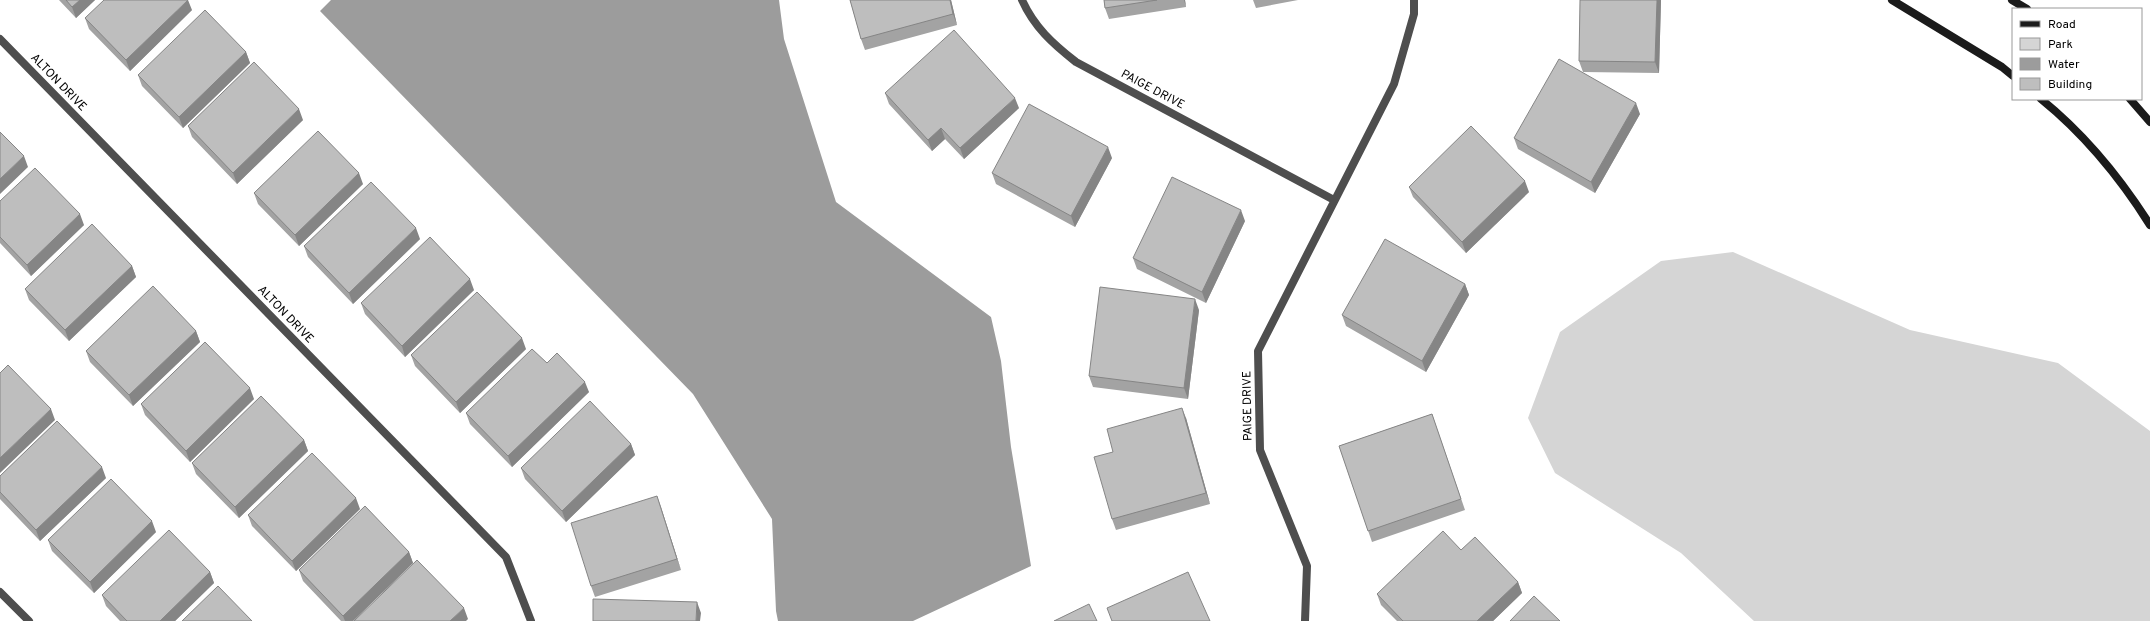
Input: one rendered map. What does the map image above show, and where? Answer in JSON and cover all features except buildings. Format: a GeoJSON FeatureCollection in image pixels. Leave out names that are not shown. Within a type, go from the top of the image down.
{"type":"FeatureCollection","features":[{"type":"Feature","properties":{"kind":"street","name":"PAIGE DRIVE"},"geometry":{"type":"LineString","coordinates":[[1022,0],[1031,19],[1052,44],[1076,62],[1334,200]]}},
{"type":"Feature","properties":{"kind":"street","name":"PAIGE DRIVE"},"geometry":{"type":"LineString","coordinates":[[1305,621],[1307,566],[1260,450],[1258,351],[1394,84],[1414,14],[1414,0]]}},
{"type":"Feature","properties":{"kind":"street"},"geometry":{"type":"LineString","coordinates":[[1892,0],[2002,67],[2012,75]]}},
{"type":"Feature","properties":{"kind":"street"},"geometry":{"type":"LineString","coordinates":[[2012,0],[2025,8]]}},
{"type":"Feature","properties":{"kind":"street","name":"ALTON DRIVE"},"geometry":{"type":"LineString","coordinates":[[0,38],[506,557],[530,621]]}},
{"type":"Feature","properties":{"kind":"street"},"geometry":{"type":"LineString","coordinates":[[2042,100],[2055,111],[2107,166],[2150,225]]}},
{"type":"Feature","properties":{"kind":"street"},"geometry":{"type":"LineString","coordinates":[[2131,100],[2150,122]]}},
{"type":"Feature","properties":{"kind":"street"},"geometry":{"type":"LineString","coordinates":[[0,592],[29,621]]}},
{"type":"Feature","properties":{"kind":"green space"},"geometry":{"type":"Polygon","coordinates":[[[1733,252],[1910,330],[2058,363],[2150,431],[2150,621],[1754,621],[1681,553],[1555,473],[1528,418],[1560,332],[1661,261],[1733,252]]]}},
{"type":"Feature","properties":{"kind":"water"},"geometry":{"type":"Polygon","coordinates":[[[331,0],[779,0],[784,39],[836,202],[991,317],[1001,361],[1011,447],[1031,566],[913,621],[778,621],[776,611],[772,519],[693,394],[320,11],[331,0]]]}}]}
